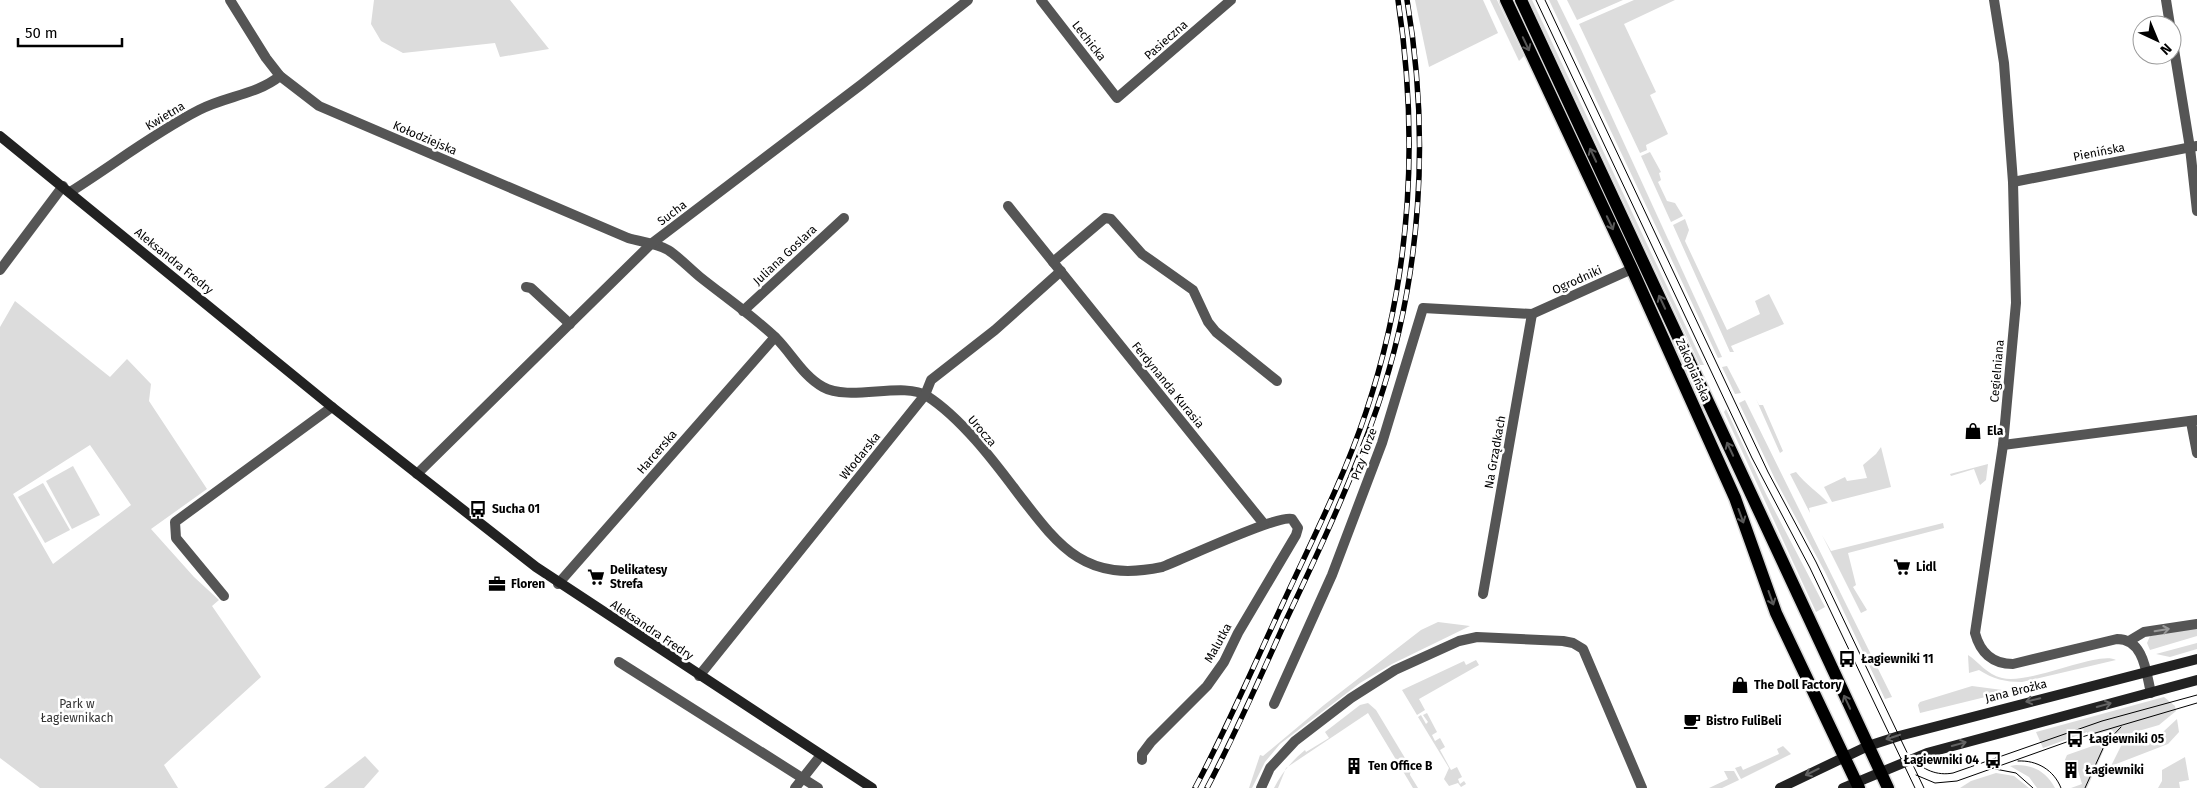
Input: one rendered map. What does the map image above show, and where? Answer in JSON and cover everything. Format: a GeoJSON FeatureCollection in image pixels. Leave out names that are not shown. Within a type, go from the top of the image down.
{"type":"FeatureCollection","features":[{"type":"Feature","properties":{"kind":"main road","name":"Zakopiańska"},"geometry":{"type":"LineString","coordinates":[[1506,0],[1632,269],[1735,498],[1776,613],[1857,785]]}},
{"type":"Feature","properties":{"kind":"main road","name":"Zakopiańska"},"geometry":{"type":"LineString","coordinates":[[1521,0],[1888,788]]}},
{"type":"Feature","properties":{"kind":"street","name":"Kołodziejska"},"geometry":{"type":"LineString","coordinates":[[230,0],[266,58],[280,76],[318,106],[628,238],[651,244]]}},
{"type":"Feature","properties":{"kind":"street","name":"Sucha"},"geometry":{"type":"LineString","coordinates":[[416,474],[651,244],[862,84],[968,0]]}},
{"type":"Feature","properties":{"kind":"street","name":"Lechicka"},"geometry":{"type":"LineString","coordinates":[[1041,0],[1117,98]]}},
{"type":"Feature","properties":{"kind":"street","name":"Pasieczna"},"geometry":{"type":"LineString","coordinates":[[1117,98],[1231,0]]}},
{"type":"Feature","properties":{"kind":"street","name":"Cegielniana"},"geometry":{"type":"LineString","coordinates":[[1994,0],[2004,63],[2013,182],[2016,303],[2003,445],[1975,633],[1978,644],[1994,660],[2003,664],[2013,664],[2117,639],[2129,641]]}},
{"type":"Feature","properties":{"kind":"street"},"geometry":{"type":"LineString","coordinates":[[2166,0],[2168,15]]}},
{"type":"Feature","properties":{"kind":"street"},"geometry":{"type":"LineString","coordinates":[[2178,65],[2194,147],[2197,211]]}},
{"type":"Feature","properties":{"kind":"street","name":"Kwietna"},"geometry":{"type":"LineString","coordinates":[[0,270],[66,189],[201,109],[266,87],[280,76]]}},
{"type":"Feature","properties":{"kind":"street","name":"Aleksandra Fredry"},"geometry":{"type":"LineString","coordinates":[[0,136],[332,407],[558,584],[872,788]]}},
{"type":"Feature","properties":{"kind":"street","name":"Pienińska"},"geometry":{"type":"LineString","coordinates":[[2013,182],[2194,147]]}},
{"type":"Feature","properties":{"kind":"street","name":"Ferdynanda Kurasia"},"geometry":{"type":"LineString","coordinates":[[1008,206],[1264,524]]}},
{"type":"Feature","properties":{"kind":"street","name":"Juliana Goslara"},"geometry":{"type":"LineString","coordinates":[[743,311],[844,218]]}},
{"type":"Feature","properties":{"kind":"street"},"geometry":{"type":"LineString","coordinates":[[1053,262],[1105,218],[1111,220],[1142,254],[1193,290],[1208,322],[1216,332],[1277,381]]}},
{"type":"Feature","properties":{"kind":"street"},"geometry":{"type":"LineString","coordinates":[[651,244],[668,250],[775,337],[809,376],[826,389],[845,392],[902,392],[925,395]]}},
{"type":"Feature","properties":{"kind":"street","name":"Ogrodniki"},"geometry":{"type":"LineString","coordinates":[[1532,314],[1632,269]]}},
{"type":"Feature","properties":{"kind":"street","name":"Włodarska"},"geometry":{"type":"LineString","coordinates":[[699,676],[925,395],[931,380],[995,330],[1060,272]]}},
{"type":"Feature","properties":{"kind":"street"},"geometry":{"type":"LineString","coordinates":[[529,285],[570,324]]}},
{"type":"Feature","properties":{"kind":"street","name":"Przy Torze"},"geometry":{"type":"LineString","coordinates":[[1274,704],[1342,548],[1382,443],[1423,308],[1532,314]]}},
{"type":"Feature","properties":{"kind":"street","name":"Na Grządkach"},"geometry":{"type":"LineString","coordinates":[[1483,594],[1532,314]]}},
{"type":"Feature","properties":{"kind":"street","name":"Harcerska"},"geometry":{"type":"LineString","coordinates":[[558,584],[775,337]]}},
{"type":"Feature","properties":{"kind":"street","name":"Urocza"},"geometry":{"type":"LineString","coordinates":[[925,395],[956,420],[1059,544],[1068,552],[1095,566],[1122,571],[1162,567],[1264,524],[1286,517],[1292,519],[1297,524]]}},
{"type":"Feature","properties":{"kind":"street"},"geometry":{"type":"LineString","coordinates":[[224,596],[176,538],[176,522],[332,407]]}},
{"type":"Feature","properties":{"kind":"street"},"geometry":{"type":"LineString","coordinates":[[2003,445],[2194,421],[2197,454]]}},
{"type":"Feature","properties":{"kind":"street","name":"Malutka"},"geometry":{"type":"LineString","coordinates":[[1142,760],[1142,754],[1151,742],[1207,686],[1224,662],[1238,633],[1296,535],[1297,524]]}},
{"type":"Feature","properties":{"kind":"street"},"geometry":{"type":"LineString","coordinates":[[2151,693],[2139,651],[2129,641],[2144,632],[2197,624]]}},
{"type":"Feature","properties":{"kind":"street"},"geometry":{"type":"LineString","coordinates":[[1261,788],[1270,768],[1281,754],[1351,698],[1394,670],[1459,640],[1477,637],[1563,641],[1573,643],[1583,649],[1642,788]]}},
{"type":"Feature","properties":{"kind":"street","name":"Jana Brożka"},"geometry":{"type":"LineString","coordinates":[[1780,788],[1868,746],[1925,728],[2197,659]]}},
{"type":"Feature","properties":{"kind":"street"},"geometry":{"type":"LineString","coordinates":[[619,662],[818,788]]}},
{"type":"Feature","properties":{"kind":"street"},"geometry":{"type":"LineString","coordinates":[[1843,788],[1857,785],[1880,771],[1928,753],[2197,680]]}},
{"type":"Feature","properties":{"kind":"street"},"geometry":{"type":"LineString","coordinates":[[795,788],[821,755]]}},
{"type":"Feature","properties":{"kind":"green space"},"geometry":{"type":"Polygon","coordinates":[[[374,0],[510,0],[549,49],[500,57],[495,43],[403,53],[381,41],[371,24],[374,0]]]}},
{"type":"Feature","properties":{"kind":"green space"},"geometry":{"type":"Polygon","coordinates":[[[1415,0],[1483,0],[1498,33],[1429,67],[1415,0]]]}},
{"type":"Feature","properties":{"kind":"green space"},"geometry":{"type":"Polygon","coordinates":[[[1490,0],[1497,0],[1524,56],[1519,61],[1490,0]]]}},
{"type":"Feature","properties":{"kind":"green space"},"geometry":{"type":"Polygon","coordinates":[[[1529,0],[1532,0],[1704,365],[1700,365],[1529,0]]]}},
{"type":"Feature","properties":{"kind":"green space"},"geometry":{"type":"Polygon","coordinates":[[[1549,0],[1557,0],[1579,45],[1722,357],[1718,358],[1549,0]]]}},
{"type":"Feature","properties":{"kind":"green space"},"geometry":{"type":"Polygon","coordinates":[[[1567,0],[1623,0],[1577,20],[1567,0]]]}},
{"type":"Feature","properties":{"kind":"green space"},"geometry":{"type":"Polygon","coordinates":[[[1634,0],[1675,0],[1624,24],[1656,92],[1650,95],[1668,134],[1646,145],[1647,150],[1640,153],[1579,24],[1634,0]]]}},
{"type":"Feature","properties":{"kind":"green space"},"geometry":{"type":"Polygon","coordinates":[[[1650,152],[1661,172],[1659,173],[1661,180],[1658,182],[1667,201],[1675,203],[1683,216],[1671,222],[1641,156],[1650,152]]]}},
{"type":"Feature","properties":{"kind":"green space"},"geometry":{"type":"Polygon","coordinates":[[[1685,219],[1689,230],[1685,241],[1727,330],[1760,314],[1755,301],[1769,294],[1784,324],[1731,346],[1734,352],[1730,352],[1673,225],[1685,219]]]}},
{"type":"Feature","properties":{"kind":"green space","name":"Park w Łagiewnikach"},"geometry":{"type":"Polygon","coordinates":[[[15,301],[110,377],[127,359],[151,384],[149,401],[207,489],[151,529],[194,577],[219,600],[212,606],[261,677],[164,765],[178,788],[40,788],[0,758],[0,327],[15,301]],[[90,445],[13,494],[53,564],[131,505],[90,445]]]}},
{"type":"Feature","properties":{"kind":"green space"},"geometry":{"type":"Polygon","coordinates":[[[1727,366],[1741,393],[1735,394],[1722,367],[1727,366]]]}},
{"type":"Feature","properties":{"kind":"green space"},"geometry":{"type":"Polygon","coordinates":[[[1756,399],[1759,405],[1763,405],[1783,451],[1780,453],[1756,399]]]}},
{"type":"Feature","properties":{"kind":"green space"},"geometry":{"type":"Polygon","coordinates":[[[1745,400],[1892,697],[1885,699],[1825,572],[1775,479],[1739,403],[1745,400]]]}},
{"type":"Feature","properties":{"kind":"green space"},"geometry":{"type":"Polygon","coordinates":[[[1726,409],[1766,494],[1825,607],[1816,612],[1724,412],[1726,409]]]}},
{"type":"Feature","properties":{"kind":"green space"},"geometry":{"type":"Polygon","coordinates":[[[1881,447],[1891,487],[1832,502],[1824,487],[1845,477],[1847,481],[1867,478],[1863,465],[1881,447]]]}},
{"type":"Feature","properties":{"kind":"green space"},"geometry":{"type":"Polygon","coordinates":[[[1988,464],[1986,480],[1980,485],[1974,469],[1951,476],[1950,474],[1988,464]]]}},
{"type":"Feature","properties":{"kind":"green space"},"geometry":{"type":"Polygon","coordinates":[[[73,466],[100,515],[72,529],[46,481],[73,466]]]}},
{"type":"Feature","properties":{"kind":"green space"},"geometry":{"type":"Polygon","coordinates":[[[1796,472],[1828,503],[1809,508],[1810,513],[1790,474],[1796,472]]]}},
{"type":"Feature","properties":{"kind":"green space"},"geometry":{"type":"Polygon","coordinates":[[[43,483],[70,530],[45,543],[18,497],[43,483]]]}},
{"type":"Feature","properties":{"kind":"green space"},"geometry":{"type":"Polygon","coordinates":[[[1943,523],[1944,528],[1848,553],[1856,585],[1853,587],[1867,610],[1861,613],[1822,535],[1831,551],[1943,523]]]}},
{"type":"Feature","properties":{"kind":"green space"},"geometry":{"type":"Polygon","coordinates":[[[1438,622],[1470,626],[1392,664],[1360,683],[1280,744],[1265,762],[1252,788],[1249,788],[1260,755],[1263,756],[1324,705],[1421,630],[1438,622]]]}},
{"type":"Feature","properties":{"kind":"green space"},"geometry":{"type":"Polygon","coordinates":[[[2197,627],[2197,636],[2150,650],[2147,643],[2150,636],[2197,627]]]}},
{"type":"Feature","properties":{"kind":"green space"},"geometry":{"type":"Polygon","coordinates":[[[2197,643],[2197,649],[2170,657],[2156,654],[2197,643]]]}},
{"type":"Feature","properties":{"kind":"green space"},"geometry":{"type":"Polygon","coordinates":[[[1968,655],[1991,674],[2002,678],[2014,679],[2095,660],[2107,658],[2116,660],[2016,682],[1994,678],[1979,670],[1969,673],[1968,655]]]}},
{"type":"Feature","properties":{"kind":"green space"},"geometry":{"type":"Polygon","coordinates":[[[1476,660],[1479,665],[1419,699],[1425,710],[1417,715],[1402,690],[1464,661],[1466,665],[1476,660]]]}},
{"type":"Feature","properties":{"kind":"green space"},"geometry":{"type":"Polygon","coordinates":[[[1972,686],[2010,691],[1920,713],[1918,705],[1920,702],[1972,686]]]}},
{"type":"Feature","properties":{"kind":"green space"},"geometry":{"type":"Polygon","coordinates":[[[2164,697],[2175,706],[2176,711],[2159,725],[2118,737],[2108,731],[2089,736],[2087,732],[2043,748],[2036,732],[2164,697]]]}},
{"type":"Feature","properties":{"kind":"green space"},"geometry":{"type":"Polygon","coordinates":[[[1368,703],[1376,710],[1411,768],[1410,775],[1418,788],[1413,788],[1368,713],[1288,767],[1305,750],[1306,752],[1329,738],[1325,732],[1360,705],[1368,703]]]}},
{"type":"Feature","properties":{"kind":"green space"},"geometry":{"type":"Polygon","coordinates":[[[1427,713],[1437,732],[1432,735],[1435,741],[1440,738],[1445,747],[1440,750],[1451,770],[1457,767],[1462,777],[1458,779],[1460,784],[1464,781],[1466,784],[1461,787],[1458,783],[1449,786],[1444,779],[1449,768],[1418,717],[1421,715],[1426,724],[1428,722],[1423,715],[1427,713]]]}},
{"type":"Feature","properties":{"kind":"green space"},"geometry":{"type":"Polygon","coordinates":[[[2177,719],[2179,732],[2168,744],[2111,766],[2122,744],[2163,732],[2177,719]]]}},
{"type":"Feature","properties":{"kind":"green space"},"geometry":{"type":"Polygon","coordinates":[[[2101,743],[2106,745],[2087,788],[2071,788],[2082,784],[2075,760],[2064,762],[2067,755],[2101,743]]]}},
{"type":"Feature","properties":{"kind":"green space"},"geometry":{"type":"Polygon","coordinates":[[[1783,746],[1791,754],[1741,779],[1735,768],[1741,766],[1743,770],[1779,754],[1777,749],[1783,746]]]}},
{"type":"Feature","properties":{"kind":"green space"},"geometry":{"type":"Polygon","coordinates":[[[365,756],[379,771],[364,788],[324,788],[365,756]]]}},
{"type":"Feature","properties":{"kind":"green space"},"geometry":{"type":"Polygon","coordinates":[[[2185,757],[2189,780],[2179,782],[2180,788],[2158,788],[2162,781],[2162,770],[2185,757]]]}},
{"type":"Feature","properties":{"kind":"green space"},"geometry":{"type":"Polygon","coordinates":[[[2010,766],[2028,766],[2039,770],[2055,788],[2037,788],[2029,777],[2010,766]]]}},
{"type":"Feature","properties":{"kind":"green space"},"geometry":{"type":"Polygon","coordinates":[[[1285,770],[1278,788],[1274,788],[1280,777],[1285,770]]]}},
{"type":"Feature","properties":{"kind":"green space"},"geometry":{"type":"Polygon","coordinates":[[[1724,771],[1734,771],[1739,780],[1722,788],[1709,788],[1728,779],[1724,771]]]}},
{"type":"Feature","properties":{"kind":"green space"},"geometry":{"type":"Polygon","coordinates":[[[1996,773],[2014,776],[2029,788],[1960,788],[1971,781],[1996,773]]]}},
{"type":"Feature","properties":{"kind":"tram line"},"geometry":{"type":"LineString","coordinates":[[1536,0],[1752,458],[1810,568],[1915,788]]}},
{"type":"Feature","properties":{"kind":"tram line"},"geometry":{"type":"LineString","coordinates":[[1545,0],[1768,472],[1816,562],[1924,788]]}},
{"type":"Feature","properties":{"kind":"tram line"},"geometry":{"type":"LineString","coordinates":[[1912,758],[1921,766],[1936,773],[1953,773],[2102,721],[2197,695]]}},
{"type":"Feature","properties":{"kind":"tram line"},"geometry":{"type":"LineString","coordinates":[[1916,775],[1935,783],[1957,781],[2075,739],[2197,703]]}},
{"type":"Feature","properties":{"kind":"tram line"},"geometry":{"type":"LineString","coordinates":[[2085,788],[2105,744],[2121,727]]}},
{"type":"Feature","properties":{"kind":"tram line"},"geometry":{"type":"LineString","coordinates":[[2018,761],[2032,762],[2044,767],[2054,776],[2061,788]]}},
{"type":"Feature","properties":{"kind":"tram line"},"geometry":{"type":"LineString","coordinates":[[1995,769],[2016,773],[2033,788]]}},
{"type":"Feature","properties":{"kind":"railway"},"geometry":{"type":"LineString","coordinates":[[1195,788],[1338,485],[1366,412],[1381,362],[1393,311],[1407,208],[1408,104],[1398,0]]}},
{"type":"Feature","properties":{"kind":"railway"},"geometry":{"type":"LineString","coordinates":[[1207,788],[1335,514],[1377,408],[1392,358],[1404,308],[1418,205],[1418,102],[1407,0]]}},
{"type":"Feature","properties":{"kind":"place","name":"Ela"},"geometry":{"type":"Point","coordinates":[1973,431]}},
{"type":"Feature","properties":{"kind":"place","name":"Sucha 01"},"geometry":{"type":"Point","coordinates":[478,509]}},
{"type":"Feature","properties":{"kind":"place","name":"Lidl"},"geometry":{"type":"Point","coordinates":[1902,567]}},
{"type":"Feature","properties":{"kind":"place","name":"Delikatesy Strefa"},"geometry":{"type":"Point","coordinates":[596,577]}},
{"type":"Feature","properties":{"kind":"place","name":"Floren"},"geometry":{"type":"Point","coordinates":[497,584]}},
{"type":"Feature","properties":{"kind":"place","name":"Łagiewniki 11"},"geometry":{"type":"Point","coordinates":[1847,659]}},
{"type":"Feature","properties":{"kind":"place","name":"The Doll Factory"},"geometry":{"type":"Point","coordinates":[1740,685]}},
{"type":"Feature","properties":{"kind":"place","name":"Bistro FuliBeli"},"geometry":{"type":"Point","coordinates":[1692,721]}},
{"type":"Feature","properties":{"kind":"place","name":"Łagiewniki 05"},"geometry":{"type":"Point","coordinates":[2075,739]}},
{"type":"Feature","properties":{"kind":"place","name":"Łagiewniki 04"},"geometry":{"type":"Point","coordinates":[1993,760]}},
{"type":"Feature","properties":{"kind":"place","name":"Ten Office B"},"geometry":{"type":"Point","coordinates":[1354,766]}},
{"type":"Feature","properties":{"kind":"place","name":"Łagiewniki"},"geometry":{"type":"Point","coordinates":[2071,770]}}]}
